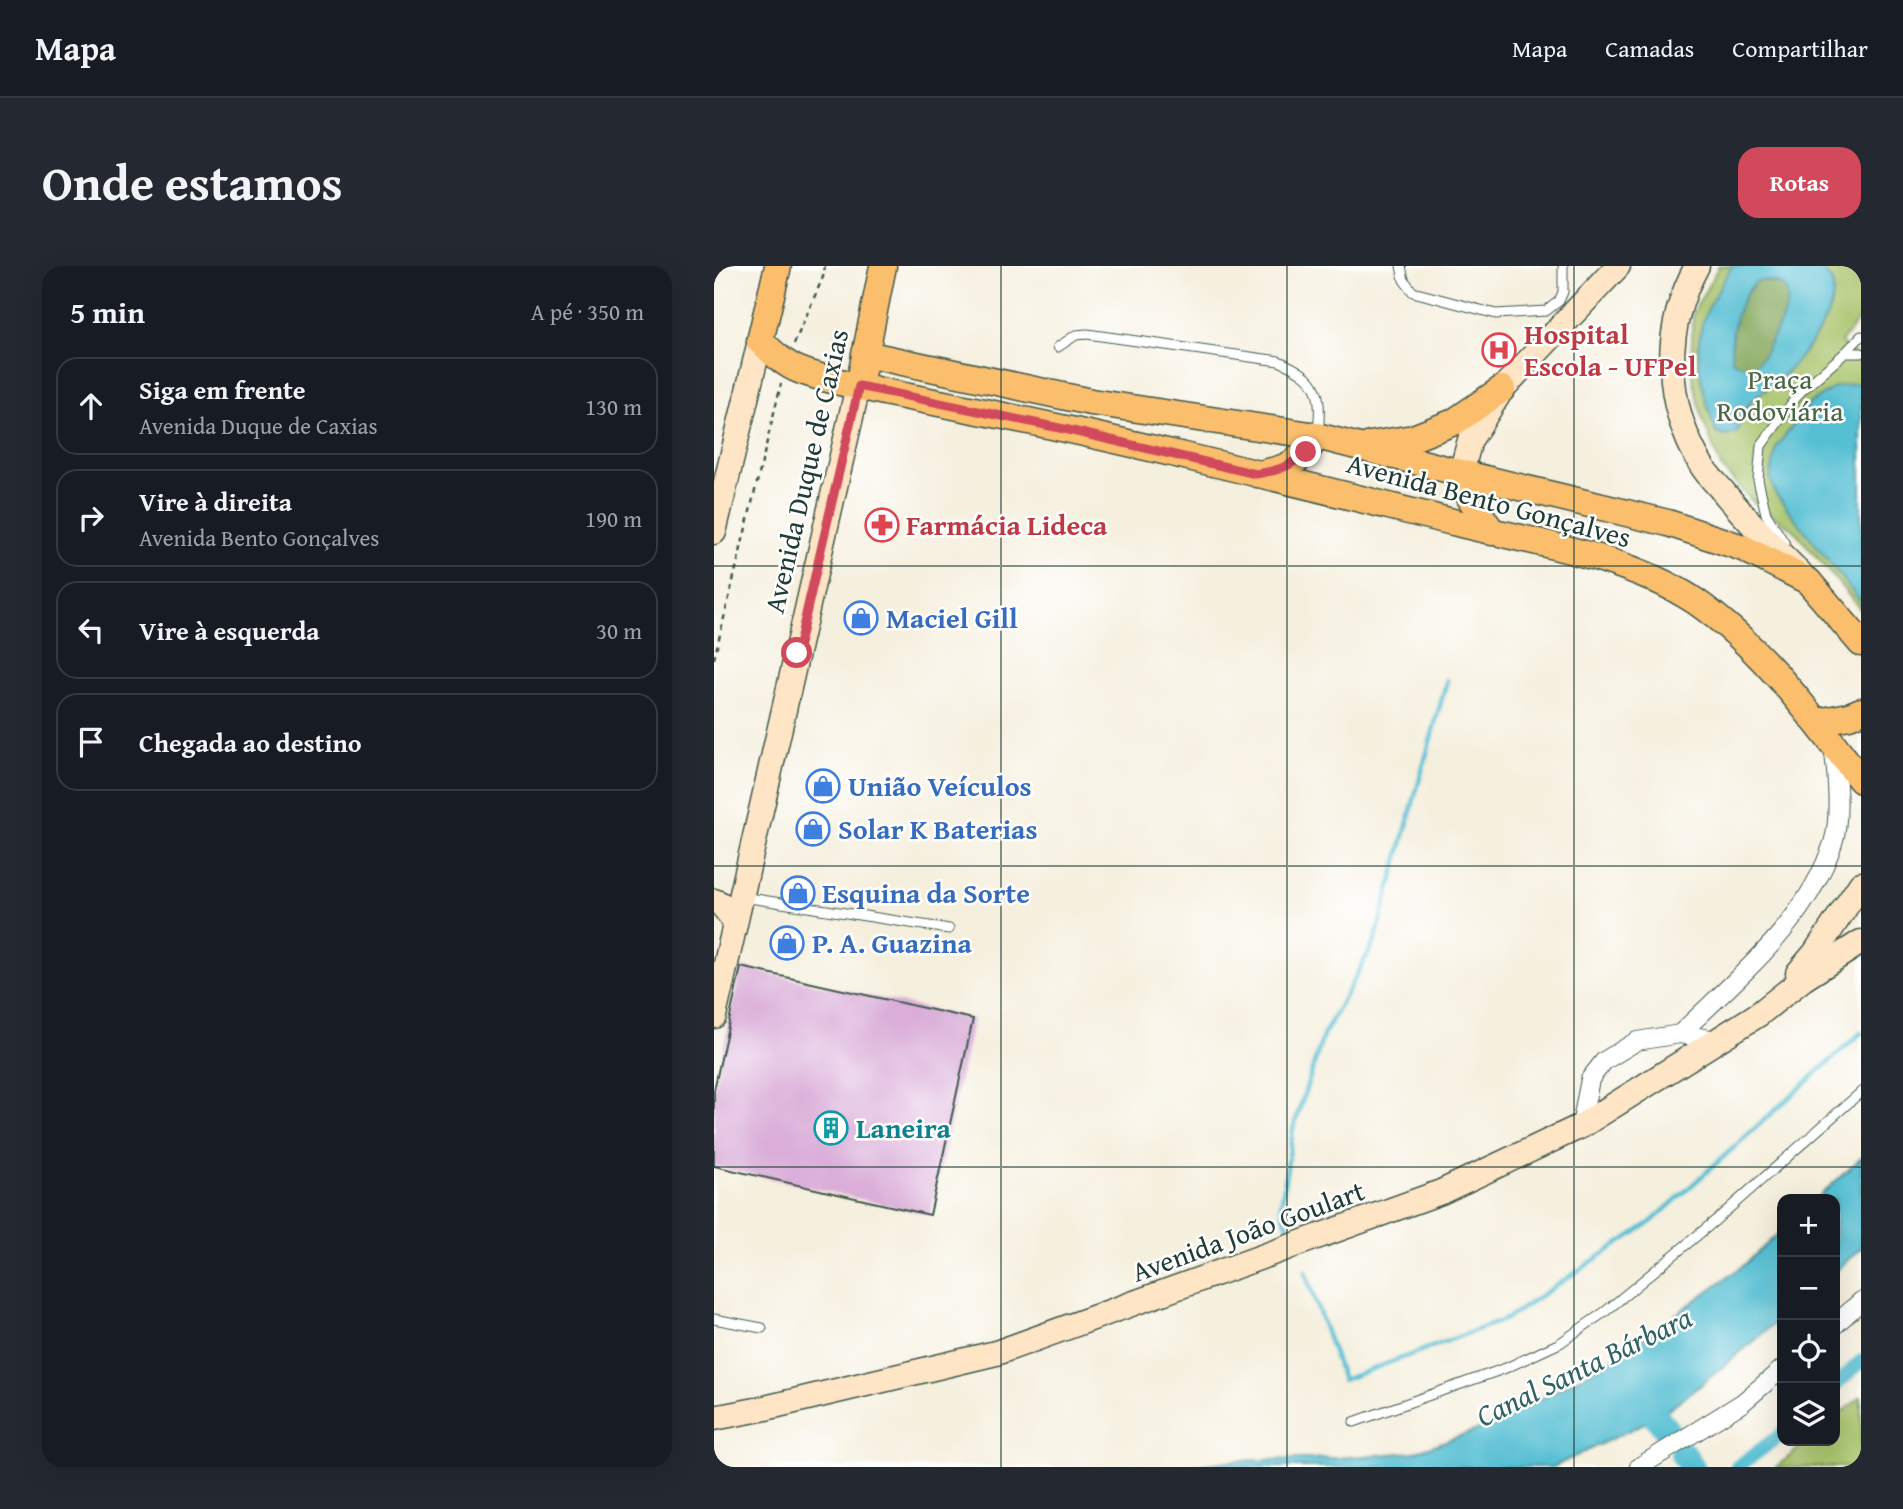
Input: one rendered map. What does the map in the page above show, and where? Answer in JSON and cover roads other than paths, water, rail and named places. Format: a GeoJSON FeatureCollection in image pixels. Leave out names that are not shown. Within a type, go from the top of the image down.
{"type":"FeatureCollection","features":[{"type":"Feature","properties":{"kind":"main road"},"geometry":{"type":"LineString","coordinates":[[714,532],[778,266]]}},
{"type":"Feature","properties":{"kind":"main road","name":"Avenida Duque de Caxias"},"geometry":{"type":"LineString","coordinates":[[714,1016],[859,386],[883,266]]}},
{"type":"Feature","properties":{"kind":"main road"},"geometry":{"type":"LineString","coordinates":[[1492,532],[1470,498],[1461,473],[1470,440],[1502,389],[1618,266]]}},
{"type":"Feature","properties":{"kind":"main road"},"geometry":{"type":"LineString","coordinates":[[1697,266],[1688,282],[1675,319],[1671,369],[1679,416],[1702,467],[1760,534],[1808,581]]}},
{"type":"Feature","properties":{"kind":"main road","name":"Avenida Bento Gonçalves"},"geometry":{"type":"LineString","coordinates":[[760,341],[786,363],[820,376],[1064,429],[1346,495],[1630,568],[1695,601],[1762,658],[1826,733],[1861,780]]}},
{"type":"Feature","properties":{"kind":"main road"},"geometry":{"type":"LineString","coordinates":[[820,376],[847,362],[867,346]]}},
{"type":"Feature","properties":{"kind":"main road","name":"Avenida Bento Gonçalves"},"geometry":{"type":"LineString","coordinates":[[867,346],[1091,402],[1317,436],[1363,446],[1461,473],[1618,509],[1712,536],[1743,548],[1808,581],[1861,643]]}},
{"type":"Feature","properties":{"kind":"main road"},"geometry":{"type":"LineString","coordinates":[[1363,446],[1413,438],[1454,422],[1502,389]]}},
{"type":"Feature","properties":{"kind":"main road"},"geometry":{"type":"LineString","coordinates":[[1256,474],[1280,470],[1296,462],[1317,436]]}},
{"type":"Feature","properties":{"kind":"main road"},"geometry":{"type":"LineString","coordinates":[[1317,436],[1317,453],[1322,467],[1346,495]]}},
{"type":"Feature","properties":{"kind":"main road"},"geometry":{"type":"LineString","coordinates":[[1826,733],[1849,716],[1861,711]]}},
{"type":"Feature","properties":{"kind":"main road","name":"Avenida João Goulart"},"geometry":{"type":"LineString","coordinates":[[1759,1014],[1815,953],[1861,884]]}},
{"type":"Feature","properties":{"kind":"main road"},"geometry":{"type":"LineString","coordinates":[[714,901],[721,904],[735,921]]}},
{"type":"Feature","properties":{"kind":"main road","name":"Avenida João Goulart"},"geometry":{"type":"LineString","coordinates":[[716,1417],[761,1409],[996,1353],[1441,1192],[1581,1126],[1759,1014],[1803,979],[1861,942]]}},
{"type":"Feature","properties":{"kind":"street"},"geometry":{"type":"LineString","coordinates":[[1679,1034],[1783,932],[1804,906],[1834,841],[1838,781],[1826,733]]}},
{"type":"Feature","properties":{"kind":"street"},"geometry":{"type":"LineString","coordinates":[[1581,1126],[1590,1079],[1604,1061],[1637,1041],[1679,1034],[1716,1040]]}},
{"type":"Feature","properties":{"kind":"street"},"geometry":{"type":"LineString","coordinates":[[1840,1320],[1861,1301]]}},
{"type":"Feature","properties":{"kind":"street"},"geometry":{"type":"LineString","coordinates":[[1639,1467],[1742,1403],[1777,1373]]}},
{"type":"Feature","properties":{"kind":"lane"},"geometry":{"type":"LineString","coordinates":[[1401,266],[1404,280],[1413,292],[1496,314],[1546,311],[1559,301],[1563,292],[1563,266]]}},
{"type":"Feature","properties":{"kind":"lane"},"geometry":{"type":"LineString","coordinates":[[1058,347],[1076,335],[1087,334],[1279,361],[1304,372],[1315,387],[1320,410],[1317,436]]}},
{"type":"Feature","properties":{"kind":"lane"},"geometry":{"type":"LineString","coordinates":[[1808,581],[1766,514],[1758,480],[1761,446],[1800,392],[1861,336]]}},
{"type":"Feature","properties":{"kind":"lane"},"geometry":{"type":"LineString","coordinates":[[1845,353],[1861,353]]}},
{"type":"Feature","properties":{"kind":"lane"},"geometry":{"type":"LineString","coordinates":[[741,897],[949,929]]}},
{"type":"Feature","properties":{"kind":"lane"},"geometry":{"type":"LineString","coordinates":[[1354,1422],[1506,1368],[1560,1343],[1606,1311],[1706,1228],[1861,1092]]}},
{"type":"Feature","properties":{"kind":"lane"},"geometry":{"type":"LineString","coordinates":[[714,1319],[762,1328]]}},
{"type":"Feature","properties":{"kind":"water"},"geometry":{"type":"Polygon","coordinates":[[[1732,266],[1819,266],[1832,282],[1833,294],[1824,322],[1805,351],[1785,374],[1747,406],[1738,432],[1726,436],[1716,433],[1701,380],[1698,353],[1704,317],[1732,266]],[[1757,281],[1750,288],[1736,318],[1732,360],[1742,365],[1756,364],[1762,358],[1786,309],[1786,291],[1781,285],[1757,281]]]}},
{"type":"Feature","properties":{"kind":"water"},"geometry":{"type":"Polygon","coordinates":[[[1861,383],[1861,602],[1775,493],[1770,478],[1777,446],[1810,403],[1835,387],[1861,383]]]}},
{"type":"Feature","properties":{"kind":"water"},"geometry":{"type":"Polygon","coordinates":[[[1861,1158],[1861,1248],[1840,1267],[1840,1194],[1821,1194],[1861,1158]]]}},
{"type":"Feature","properties":{"kind":"water"},"geometry":{"type":"Polygon","coordinates":[[[1777,1235],[1777,1321],[1701,1385],[1657,1417],[1553,1467],[1186,1467],[1229,1461],[1338,1458],[1414,1452],[1497,1423],[1617,1357],[1744,1265],[1777,1235]]]}},
{"type":"Feature","properties":{"kind":"waterway"},"geometry":{"type":"LineString","coordinates":[[1291,1235],[1281,1206],[1293,1129],[1323,1036],[1375,941],[1447,680]]}},
{"type":"Feature","properties":{"kind":"waterway"},"geometry":{"type":"LineString","coordinates":[[1305,1272],[1343,1380],[1506,1319],[1651,1222],[1861,1033]]}},
{"type":"Feature","properties":{"kind":"waterway"},"geometry":{"type":"LineString","coordinates":[[1838,1383],[1861,1361]]}},
{"type":"Feature","properties":{"kind":"waterway"},"geometry":{"type":"LineString","coordinates":[[1636,1388],[1670,1435]]}},
{"type":"Feature","properties":{"kind":"waterway"},"geometry":{"type":"LineString","coordinates":[[1737,1467],[1777,1438]]}},
{"type":"Feature","properties":{"kind":"waterway"},"geometry":{"type":"LineString","coordinates":[[1683,1454],[1692,1467]]}},
{"type":"Feature","properties":{"kind":"place","name":"Hospital Escola - UFPel"},"geometry":{"type":"Point","coordinates":[1499,350]}},
{"type":"Feature","properties":{"kind":"place","name":"Farmácia Lideca"},"geometry":{"type":"Point","coordinates":[882,525]}},
{"type":"Feature","properties":{"kind":"place","name":"Maciel Gill"},"geometry":{"type":"Point","coordinates":[861,618]}},
{"type":"Feature","properties":{"kind":"place","name":"União Veículos"},"geometry":{"type":"Point","coordinates":[823,786]}},
{"type":"Feature","properties":{"kind":"place","name":"Solar K Baterias"},"geometry":{"type":"Point","coordinates":[813,829]}},
{"type":"Feature","properties":{"kind":"place","name":"Esquina da Sorte"},"geometry":{"type":"Point","coordinates":[798,893]}},
{"type":"Feature","properties":{"kind":"place","name":"P. A. Guazina"},"geometry":{"type":"Point","coordinates":[787,943]}},
{"type":"Feature","properties":{"kind":"place","name":"Laneira"},"geometry":{"type":"Point","coordinates":[831,1128]}},
{"type":"Feature","properties":{"kind":"park label","name":"Praça Rodoviária"},"geometry":{"type":"Point","coordinates":[1780,395]}},
{"type":"Feature","properties":{"kind":"water label","name":"Canal Santa Bárbara"},"geometry":{"type":"Point","coordinates":[1584,1367]}}]}
